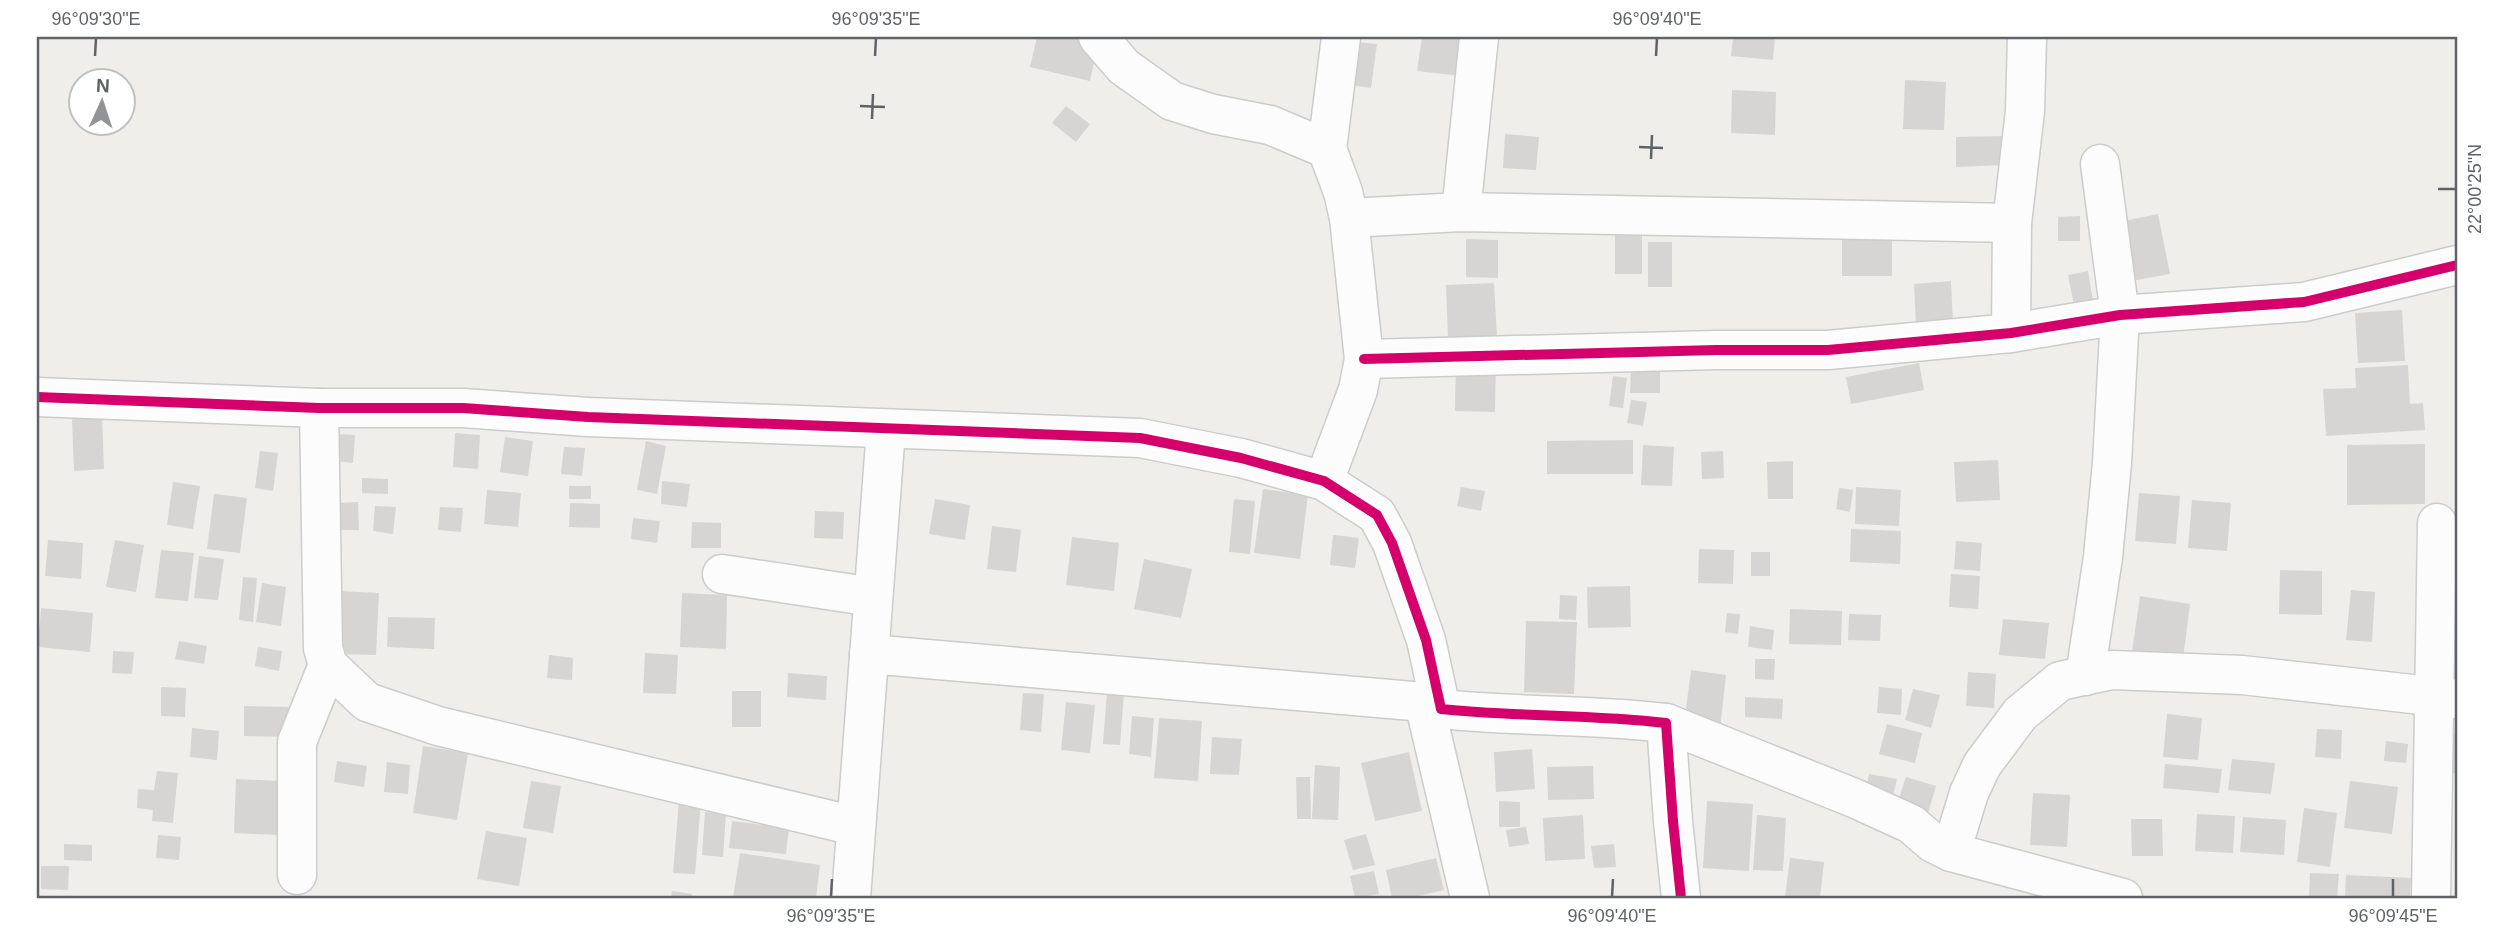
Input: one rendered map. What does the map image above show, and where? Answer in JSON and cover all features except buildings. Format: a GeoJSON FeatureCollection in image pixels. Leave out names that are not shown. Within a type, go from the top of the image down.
{"type":"FeatureCollection","features":[{"type":"Feature","properties":{"kind":"street"},"geometry":{"type":"LineString","coordinates":[[1098,37],[1124,67],[1172,101],[1213,114],[1270,125],[1327,149]]}},
{"type":"Feature","properties":{"kind":"street"},"geometry":{"type":"LineString","coordinates":[[1324,481],[1358,390],[1364,359],[1349,219],[1343,192],[1327,149],[1341,37]]}},
{"type":"Feature","properties":{"kind":"street"},"geometry":{"type":"LineString","coordinates":[[1461,212],[1479,37]]}},
{"type":"Feature","properties":{"kind":"street"},"geometry":{"type":"LineString","coordinates":[[2011,333],[2012,223],[2025,111],[2027,37]]}},
{"type":"Feature","properties":{"kind":"street"},"geometry":{"type":"LineString","coordinates":[[2085,676],[2104,557],[2120,315],[2100,164]]}},
{"type":"Feature","properties":{"kind":"street"},"geometry":{"type":"LineString","coordinates":[[1349,219],[1461,212],[2012,223]]}},
{"type":"Feature","properties":{"kind":"street"},"geometry":{"type":"LineString","coordinates":[[1364,359],[1716,350],[1828,350],[2011,333],[2120,315],[2304,302],[2457,265]]}},
{"type":"Feature","properties":{"kind":"street"},"geometry":{"type":"LineString","coordinates":[[37,397],[319,408],[463,408],[588,417],[1140,438],[1241,458],[1324,481],[1377,515],[1392,543],[1426,640],[1432,705],[1470,898]]}},
{"type":"Feature","properties":{"kind":"street"},"geometry":{"type":"LineString","coordinates":[[319,408],[323,648],[328,665],[367,702],[438,726],[855,826]]}},
{"type":"Feature","properties":{"kind":"street"},"geometry":{"type":"LineString","coordinates":[[852,898],[855,826],[886,429]]}},
{"type":"Feature","properties":{"kind":"street"},"geometry":{"type":"LineString","coordinates":[[2431,898],[2446,698],[2437,523]]}},
{"type":"Feature","properties":{"kind":"street"},"geometry":{"type":"LineString","coordinates":[[722,574],[873,597]]}},
{"type":"Feature","properties":{"kind":"street"},"geometry":{"type":"LineString","coordinates":[[869,654],[1432,705],[1492,714],[1625,718],[1667,723],[1854,798],[1911,824],[1933,843],[1951,852],[2123,898]]}},
{"type":"Feature","properties":{"kind":"street"},"geometry":{"type":"LineString","coordinates":[[297,875],[298,742],[328,665]]}},
{"type":"Feature","properties":{"kind":"street"},"geometry":{"type":"LineString","coordinates":[[1951,852],[1969,793],[1982,765],[2020,713],[2060,681],[2112,670],[2242,675],[2446,698]]}},
{"type":"Feature","properties":{"kind":"street"},"geometry":{"type":"LineString","coordinates":[[1667,723],[1681,898]]}},
{"type":"Feature","properties":{"kind":"cycle path"},"geometry":{"type":"LineString","coordinates":[[1364,359],[1716,350],[1828,350],[2011,333],[2120,315],[2304,302],[2457,265]]}},
{"type":"Feature","properties":{"kind":"cycle path"},"geometry":{"type":"LineString","coordinates":[[37,397],[319,408],[463,408],[588,417],[1140,438],[1241,458],[1324,481],[1377,515],[1392,543],[1426,640],[1441,709],[1666,723],[1681,898]]}}]}
